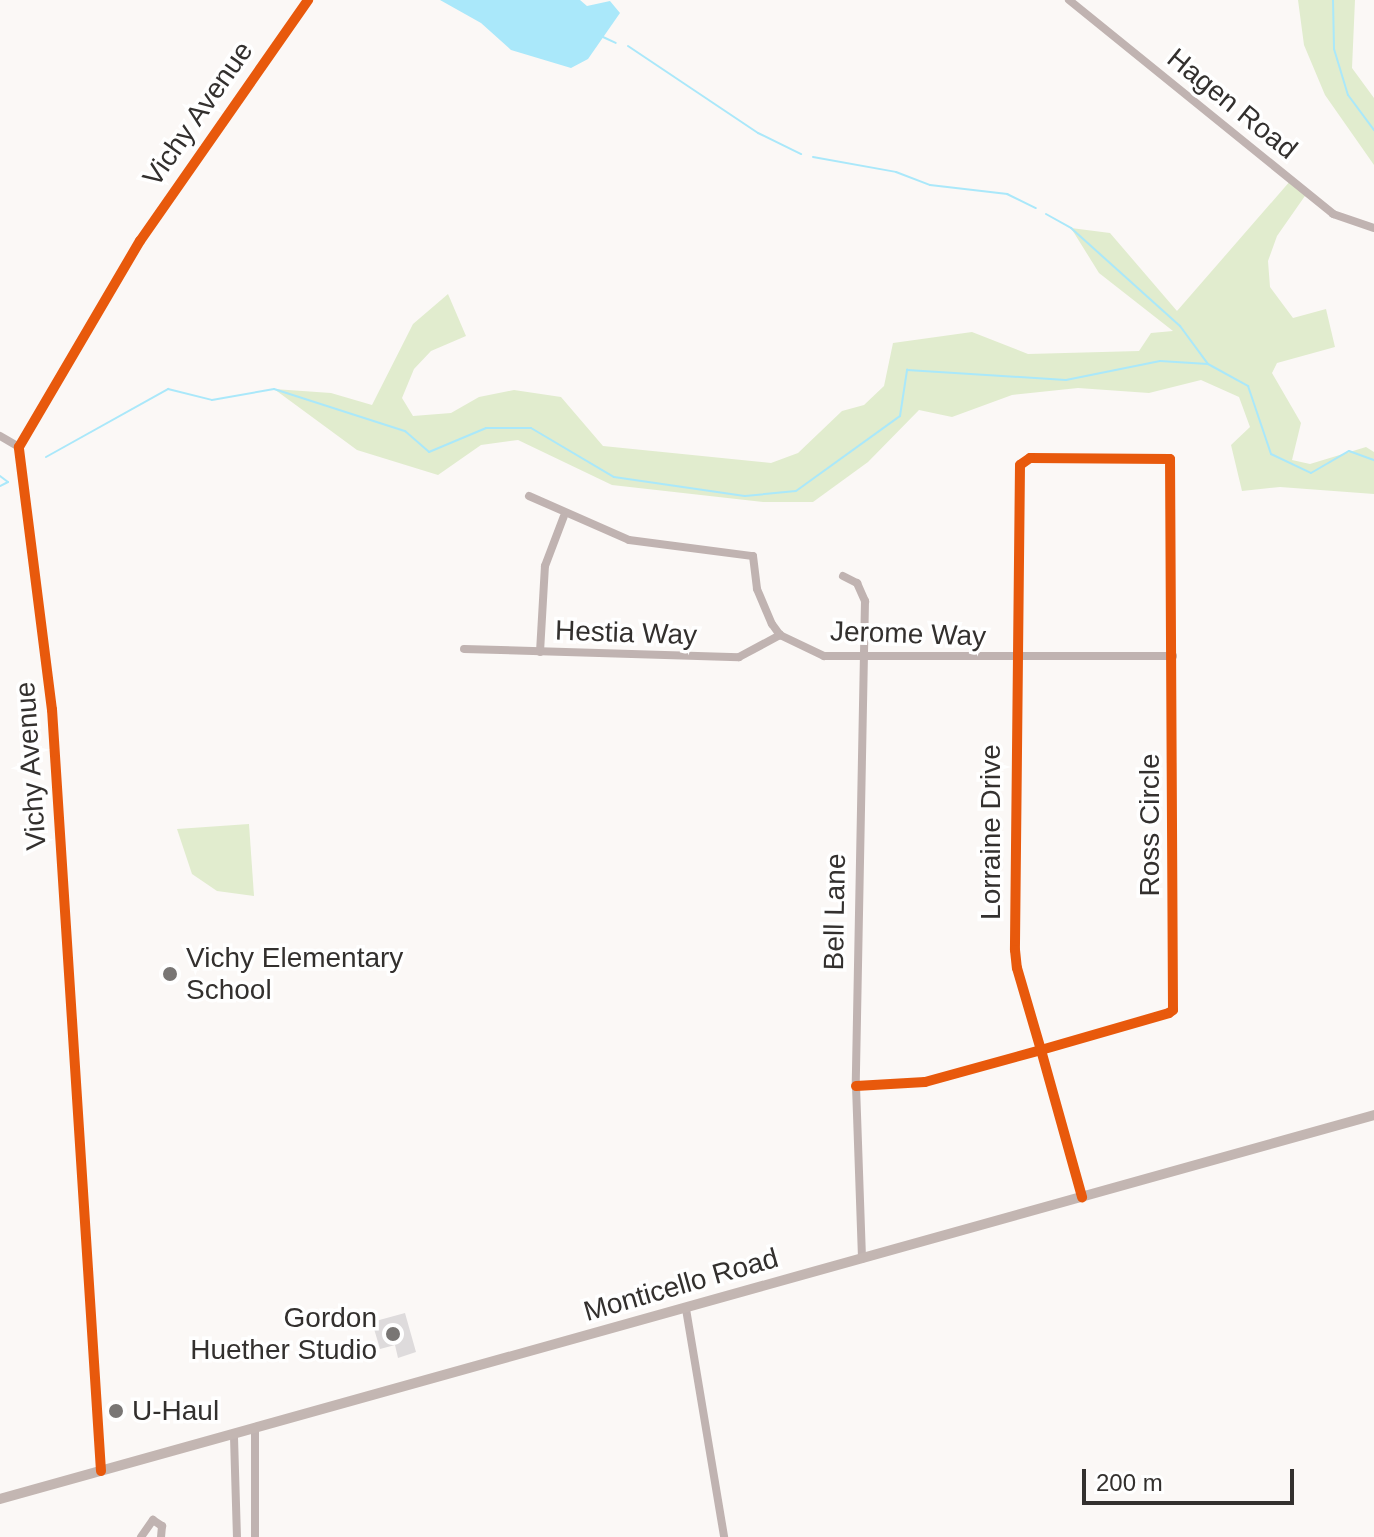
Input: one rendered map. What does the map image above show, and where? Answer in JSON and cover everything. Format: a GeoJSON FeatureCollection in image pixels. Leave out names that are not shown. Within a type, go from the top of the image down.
{"type":"FeatureCollection","features":[{"type":"Feature","properties":{"kind":"main road","name":"Monticello Road"},"geometry":{"type":"LineString","coordinates":[[0,1499],[234,1437],[1374,1115]]}},
{"type":"Feature","properties":{"kind":"street","name":"Vichy Avenue"},"geometry":{"type":"LineString","coordinates":[[101,1471],[52,710],[19,447],[137,246],[308,0]]}},
{"type":"Feature","properties":{"kind":"street","name":"Hagen Road"},"geometry":{"type":"LineString","coordinates":[[1069,0],[1333,214],[1374,228]]}},
{"type":"Feature","properties":{"kind":"street"},"geometry":{"type":"LineString","coordinates":[[0,436],[19,447]]}},
{"type":"Feature","properties":{"kind":"street","name":"Ross Circle"},"geometry":{"type":"LineString","coordinates":[[856,1086],[906,1086],[1169,1013],[1175,1004],[1170,459],[1023,459]]}},
{"type":"Feature","properties":{"kind":"street","name":"Lorraine Drive"},"geometry":{"type":"LineString","coordinates":[[1023,459],[1015,659],[1015,950],[1082,1197]]}},
{"type":"Feature","properties":{"kind":"street"},"geometry":{"type":"LineString","coordinates":[[529,496],[564,516],[653,545],[753,556],[757,589],[780,635]]}},
{"type":"Feature","properties":{"kind":"street"},"geometry":{"type":"LineString","coordinates":[[540,652],[545,566],[564,516]]}},
{"type":"Feature","properties":{"kind":"street","name":"Bell Lane"},"geometry":{"type":"LineString","coordinates":[[843,576],[863,591],[856,1086],[862,1259]]}},
{"type":"Feature","properties":{"kind":"street","name":"Jerome Way"},"geometry":{"type":"LineString","coordinates":[[780,635],[824,656],[1015,659],[1173,656]]}},
{"type":"Feature","properties":{"kind":"street","name":"Hestia Way"},"geometry":{"type":"LineString","coordinates":[[464,649],[739,657],[780,635]]}},
{"type":"Feature","properties":{"kind":"street"},"geometry":{"type":"LineString","coordinates":[[686,1309],[724,1537]]}},
{"type":"Feature","properties":{"kind":"street"},"geometry":{"type":"LineString","coordinates":[[255,1429],[255,1537]]}},
{"type":"Feature","properties":{"kind":"street"},"geometry":{"type":"LineString","coordinates":[[234,1437],[237,1537]]}},
{"type":"Feature","properties":{"kind":"street"},"geometry":{"type":"LineString","coordinates":[[141,1537],[153,1520],[162,1526],[161,1537]]}},
{"type":"Feature","properties":{"kind":"green space"},"geometry":{"type":"Polygon","coordinates":[[[1298,0],[1355,0],[1352,68],[1374,98],[1374,165],[1325,95],[1304,45],[1298,0]]]}},
{"type":"Feature","properties":{"kind":"green space"},"geometry":{"type":"Polygon","coordinates":[[[1291,180],[1307,193],[1277,236],[1268,261],[1270,287],[1293,318],[1326,309],[1335,347],[1277,363],[1272,373],[1301,423],[1292,460],[1310,464],[1366,447],[1374,452],[1374,494],[1280,487],[1242,491],[1231,445],[1250,427],[1239,397],[1201,380],[1149,393],[1078,388],[1012,395],[952,417],[919,410],[868,462],[813,502],[763,502],[612,485],[518,440],[481,445],[438,475],[357,450],[274,389],[331,393],[372,405],[413,324],[448,294],[466,336],[431,351],[414,369],[402,398],[413,416],[451,413],[479,397],[514,390],[561,397],[603,446],[771,463],[798,453],[842,411],[864,405],[884,386],[893,343],[972,332],[1028,354],[1139,351],[1151,333],[1173,331],[1099,273],[1071,228],[1110,233],[1177,311],[1291,180]]]}},
{"type":"Feature","properties":{"kind":"green space"},"geometry":{"type":"Polygon","coordinates":[[[249,824],[254,896],[217,891],[192,874],[177,829],[249,824]]]}},
{"type":"Feature","properties":{"kind":"water"},"geometry":{"type":"Polygon","coordinates":[[[440,0],[580,0],[587,6],[610,1],[620,13],[588,59],[571,68],[511,50],[481,23],[440,0]]]}},
{"type":"Feature","properties":{"kind":"building","name":"Gordon Huether Studio"},"geometry":{"type":"Polygon","coordinates":[[[405,1313],[416,1352],[398,1358],[395,1345],[380,1349],[372,1322],[405,1313]]]}},
{"type":"Feature","properties":{"kind":"waterway"},"geometry":{"type":"LineString","coordinates":[[1333,0],[1334,49],[1348,95],[1374,130]]}},
{"type":"Feature","properties":{"kind":"waterway"},"geometry":{"type":"LineString","coordinates":[[603,37],[616,43]]}},
{"type":"Feature","properties":{"kind":"waterway"},"geometry":{"type":"LineString","coordinates":[[628,46],[758,133],[801,154]]}},
{"type":"Feature","properties":{"kind":"waterway"},"geometry":{"type":"LineString","coordinates":[[813,157],[896,172],[930,185],[1007,194],[1036,208]]}},
{"type":"Feature","properties":{"kind":"waterway"},"geometry":{"type":"LineString","coordinates":[[1046,214],[1071,228],[1180,326],[1208,364]]}},
{"type":"Feature","properties":{"kind":"waterway"},"geometry":{"type":"LineString","coordinates":[[46,457],[168,389],[212,400],[274,389],[405,431],[429,452],[486,428],[531,428],[614,477],[745,496],[796,491],[900,416],[907,370],[1066,380],[1160,361],[1208,364],[1248,386],[1271,454],[1311,473],[1349,451],[1374,460]]}},
{"type":"Feature","properties":{"kind":"waterway"},"geometry":{"type":"LineString","coordinates":[[0,476],[8,482],[0,486]]}},
{"type":"Feature","properties":{"kind":"cycle path"},"geometry":{"type":"LineString","coordinates":[[101,1471],[52,710],[19,447],[140,241],[308,0]]}},
{"type":"Feature","properties":{"kind":"cycle path"},"geometry":{"type":"LineString","coordinates":[[856,1086],[925,1082],[1041,1050],[1169,1013],[1173,1010],[1170,459],[1030,458],[1020,465],[1015,950],[1017,968],[1041,1050],[1082,1197]]}},
{"type":"Feature","properties":{"kind":"place","name":"Vichy Elementary School"},"geometry":{"type":"Point","coordinates":[170,974]}},
{"type":"Feature","properties":{"kind":"place","name":"Gordon Huether Studio"},"geometry":{"type":"Point","coordinates":[393,1334]}},
{"type":"Feature","properties":{"kind":"place","name":"U-Haul"},"geometry":{"type":"Point","coordinates":[116,1411]}}]}
